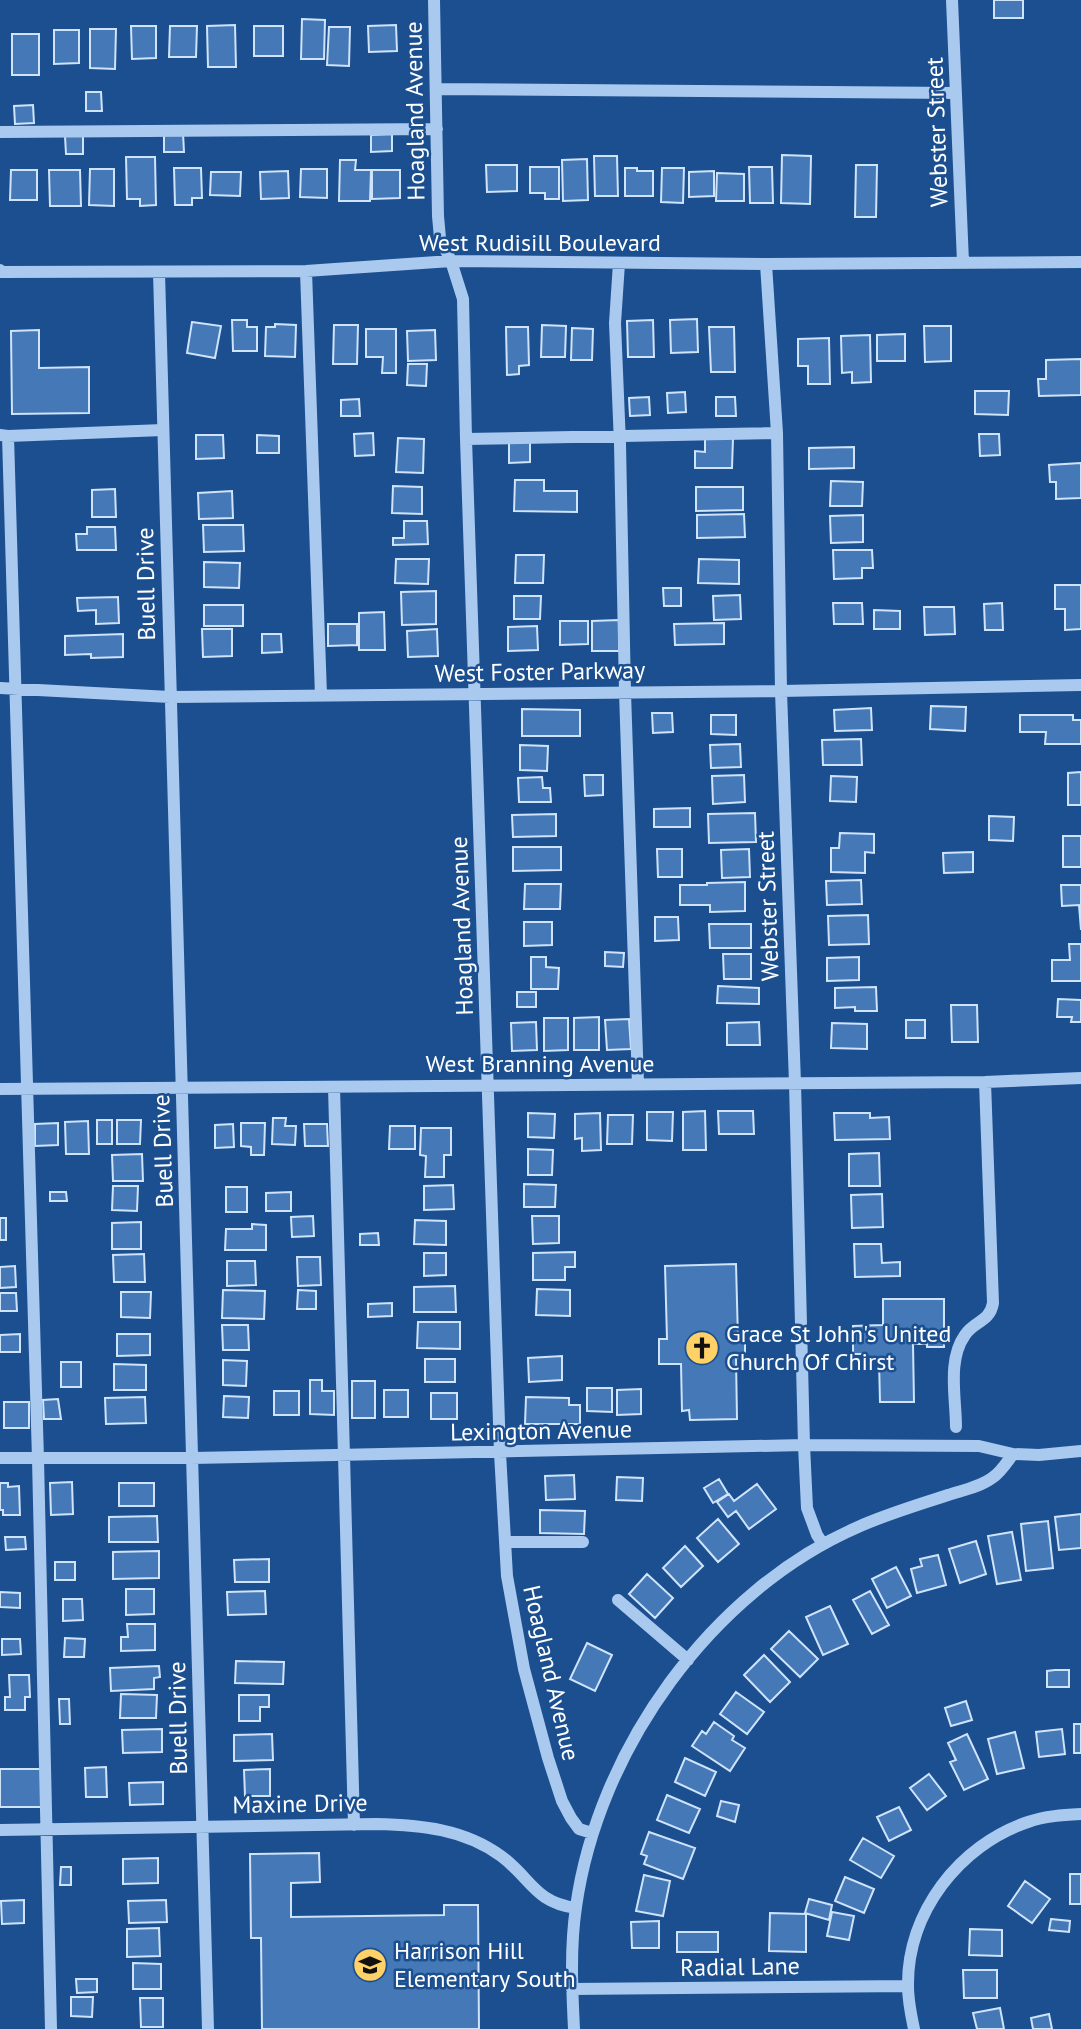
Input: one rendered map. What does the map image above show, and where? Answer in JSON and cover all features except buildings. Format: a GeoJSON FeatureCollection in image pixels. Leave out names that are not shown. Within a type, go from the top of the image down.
{"type":"FeatureCollection","features":[{"type":"Feature","properties":{"kind":"street","name":"Hoagland Avenue"},"geometry":{"type":"LineString","coordinates":[[434,0],[440,238],[451,261],[463,299],[500,1453],[507,1576],[524,1669],[562,1801],[579,1829],[592,1833]]}},
{"type":"Feature","properties":{"kind":"street","name":"Webster Street"},"geometry":{"type":"LineString","coordinates":[[952,0],[963,262]]}},
{"type":"Feature","properties":{"kind":"street"},"geometry":{"type":"LineString","coordinates":[[436,89],[956,93]]}},
{"type":"Feature","properties":{"kind":"street"},"geometry":{"type":"LineString","coordinates":[[0,132],[437,129]]}},
{"type":"Feature","properties":{"kind":"street","name":"West Rudisill Boulevard"},"geometry":{"type":"LineString","coordinates":[[0,271],[306,271],[451,261],[766,264],[1081,262]]}},
{"type":"Feature","properties":{"kind":"street"},"geometry":{"type":"LineString","coordinates":[[619,263],[615,323],[638,1084]]}},
{"type":"Feature","properties":{"kind":"street","name":"Webster Street"},"geometry":{"type":"LineString","coordinates":[[766,264],[777,433],[781,691],[804,1445],[807,1508],[823,1544]]}},
{"type":"Feature","properties":{"kind":"street"},"geometry":{"type":"LineString","coordinates":[[306,271],[321,695]]}},
{"type":"Feature","properties":{"kind":"street","name":"Buell Drive"},"geometry":{"type":"LineString","coordinates":[[159,272],[208,2029]]}},
{"type":"Feature","properties":{"kind":"street"},"geometry":{"type":"LineString","coordinates":[[51,2029],[16,687],[4,435],[163,430]]}},
{"type":"Feature","properties":{"kind":"street"},"geometry":{"type":"LineString","coordinates":[[466,439],[777,433]]}},
{"type":"Feature","properties":{"kind":"street","name":"West Foster Parkway"},"geometry":{"type":"LineString","coordinates":[[0,688],[170,697],[1081,685]]}},
{"type":"Feature","properties":{"kind":"street","name":"West Branning Avenue"},"geometry":{"type":"LineString","coordinates":[[0,1089],[985,1082],[1081,1078]]}},
{"type":"Feature","properties":{"kind":"street"},"geometry":{"type":"LineString","coordinates":[[956,1427],[955,1361],[965,1335],[989,1315],[993,1303],[985,1082]]}},
{"type":"Feature","properties":{"kind":"street"},"geometry":{"type":"LineString","coordinates":[[334,1087],[354,1825]]}},
{"type":"Feature","properties":{"kind":"street","name":"Lexington Avenue"},"geometry":{"type":"LineString","coordinates":[[0,1458],[345,1456],[804,1445],[979,1446],[1013,1454],[1039,1455],[1081,1451]]}},
{"type":"Feature","properties":{"kind":"street"},"geometry":{"type":"LineString","coordinates":[[574,2029],[571,1957],[576,1908],[592,1833],[638,1729],[667,1685],[733,1611],[772,1578],[823,1544],[880,1518],[977,1486],[992,1478],[1013,1454]]}},
{"type":"Feature","properties":{"kind":"street"},"geometry":{"type":"LineString","coordinates":[[505,1542],[583,1542]]}},
{"type":"Feature","properties":{"kind":"street"},"geometry":{"type":"LineString","coordinates":[[618,1600],[688,1660]]}},
{"type":"Feature","properties":{"kind":"street"},"geometry":{"type":"LineString","coordinates":[[914,2029],[908,1986],[915,1937],[925,1911],[940,1886],[958,1865],[994,1837],[1027,1822],[1081,1814]]}},
{"type":"Feature","properties":{"kind":"street","name":"Maxine Drive"},"geometry":{"type":"LineString","coordinates":[[0,1829],[411,1825],[444,1829],[485,1845],[504,1858],[547,1900],[576,1908]]}},
{"type":"Feature","properties":{"kind":"street","name":"Radial Lane"},"geometry":{"type":"LineString","coordinates":[[572,1989],[908,1986]]}},
{"type":"Feature","properties":{"kind":"place","name":"Grace St John's United Church Of Chirst"},"geometry":{"type":"Point","coordinates":[702,1348]}},
{"type":"Feature","properties":{"kind":"place","name":"Harrison Hill Elementary South"},"geometry":{"type":"Point","coordinates":[370,1965]}}]}
